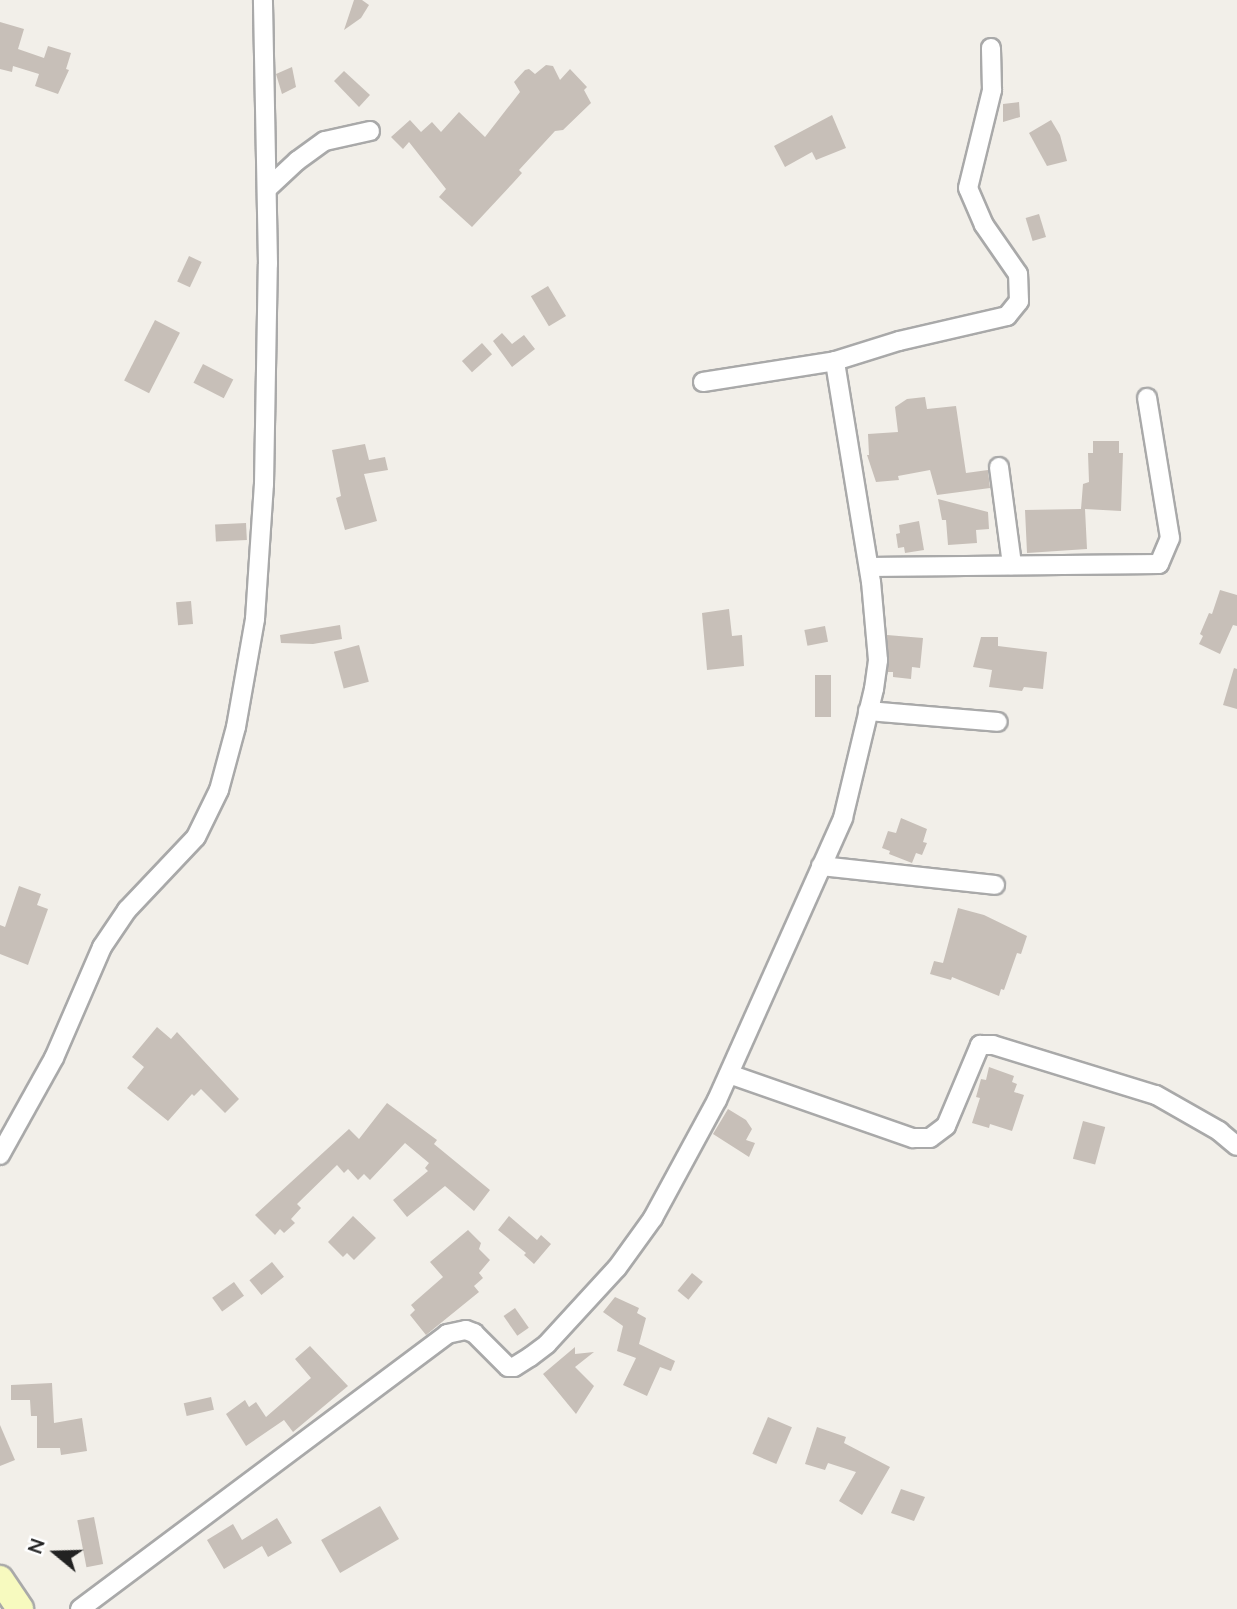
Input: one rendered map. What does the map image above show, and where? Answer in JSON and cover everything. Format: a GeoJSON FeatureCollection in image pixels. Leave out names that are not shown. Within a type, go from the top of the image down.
{"type":"FeatureCollection","features":[{"type":"Feature","properties":{"kind":"street"},"geometry":{"type":"LineString","coordinates":[[0,1155],[54,1058],[102,947],[127,910],[196,837],[222,777],[236,727],[255,620],[264,484],[267,189],[264,0]]}},
{"type":"Feature","properties":{"kind":"street"},"geometry":{"type":"LineString","coordinates":[[703,382],[835,361],[899,341],[1007,316],[1019,301],[1018,274],[984,225],[968,188],[992,90],[991,48]]}},
{"type":"Feature","properties":{"kind":"street"},"geometry":{"type":"LineString","coordinates":[[267,189],[297,161],[325,141],[370,131]]}},
{"type":"Feature","properties":{"kind":"street"},"geometry":{"type":"LineString","coordinates":[[80,1609],[447,1334],[466,1330],[474,1334],[508,1367],[514,1367],[547,1344],[617,1268],[653,1218],[696,1143],[729,1074],[843,818],[868,710],[878,660],[869,567],[835,361]]}},
{"type":"Feature","properties":{"kind":"street"},"geometry":{"type":"LineString","coordinates":[[869,567],[1159,564],[1170,538],[1147,398]]}},
{"type":"Feature","properties":{"kind":"street"},"geometry":{"type":"LineString","coordinates":[[999,467],[1012,565]]}},
{"type":"Feature","properties":{"kind":"street"},"geometry":{"type":"LineString","coordinates":[[868,710],[998,723]]}},
{"type":"Feature","properties":{"kind":"street"},"geometry":{"type":"LineString","coordinates":[[821,866],[995,885]]}},
{"type":"Feature","properties":{"kind":"street"},"geometry":{"type":"LineString","coordinates":[[729,1074],[913,1138],[930,1138],[946,1126],[980,1045],[993,1045],[1156,1096],[1219,1131],[1237,1146]]}},
{"type":"Feature","properties":{"kind":"street"},"geometry":{"type":"LineString","coordinates":[[0,1579],[20,1609]]}},
{"type":"Feature","properties":{"kind":"building"},"geometry":{"type":"Polygon","coordinates":[[[354,0],[362,0],[369,5],[361,18],[344,30],[354,0]]]}},
{"type":"Feature","properties":{"kind":"building"},"geometry":{"type":"Polygon","coordinates":[[[0,22],[24,29],[18,49],[44,58],[48,46],[71,53],[66,69],[69,70],[58,94],[35,86],[39,74],[13,66],[12,72],[0,69],[0,22]]]}},
{"type":"Feature","properties":{"kind":"building"},"geometry":{"type":"Polygon","coordinates":[[[546,65],[553,66],[560,80],[570,69],[587,87],[584,90],[591,103],[563,130],[555,131],[519,170],[522,173],[472,227],[439,197],[446,189],[409,142],[403,149],[391,137],[410,120],[421,132],[432,122],[441,132],[459,112],[485,137],[520,92],[514,82],[525,70],[529,69],[535,74],[546,65]]]}},
{"type":"Feature","properties":{"kind":"building"},"geometry":{"type":"Polygon","coordinates":[[[292,67],[296,87],[282,94],[276,74],[292,67]]]}},
{"type":"Feature","properties":{"kind":"building"},"geometry":{"type":"Polygon","coordinates":[[[344,71],[370,95],[359,107],[334,81],[344,71]]]}},
{"type":"Feature","properties":{"kind":"building"},"geometry":{"type":"Polygon","coordinates":[[[1019,102],[1020,117],[1003,122],[1003,104],[1019,102]]]}},
{"type":"Feature","properties":{"kind":"building"},"geometry":{"type":"Polygon","coordinates":[[[832,115],[846,148],[816,160],[812,152],[785,167],[774,146],[832,115]]]}},
{"type":"Feature","properties":{"kind":"building"},"geometry":{"type":"Polygon","coordinates":[[[1051,120],[1060,135],[1067,161],[1047,166],[1029,133],[1051,120]]]}},
{"type":"Feature","properties":{"kind":"building"},"geometry":{"type":"Polygon","coordinates":[[[1039,214],[1046,237],[1033,241],[1026,218],[1039,214]]]}},
{"type":"Feature","properties":{"kind":"building"},"geometry":{"type":"Polygon","coordinates":[[[189,256],[202,262],[190,287],[177,281],[189,256]]]}},
{"type":"Feature","properties":{"kind":"building"},"geometry":{"type":"Polygon","coordinates":[[[548,286],[566,316],[549,326],[531,296],[548,286]]]}},
{"type":"Feature","properties":{"kind":"building"},"geometry":{"type":"Polygon","coordinates":[[[155,320],[180,333],[149,393],[124,381],[155,320]]]}},
{"type":"Feature","properties":{"kind":"building"},"geometry":{"type":"Polygon","coordinates":[[[502,333],[512,344],[524,335],[535,349],[512,367],[493,341],[502,333]]]}},
{"type":"Feature","properties":{"kind":"building"},"geometry":{"type":"Polygon","coordinates":[[[482,343],[492,354],[472,372],[462,361],[482,343]]]}},
{"type":"Feature","properties":{"kind":"building"},"geometry":{"type":"Polygon","coordinates":[[[203,364],[233,379],[224,398],[193,383],[203,364]]]}},
{"type":"Feature","properties":{"kind":"building"},"geometry":{"type":"Polygon","coordinates":[[[925,397],[927,409],[956,406],[966,473],[988,470],[990,488],[937,495],[930,470],[898,476],[899,480],[876,482],[867,455],[868,434],[898,432],[895,407],[907,399],[925,397]]]}},
{"type":"Feature","properties":{"kind":"building"},"geometry":{"type":"Polygon","coordinates":[[[1093,441],[1119,441],[1119,453],[1123,453],[1121,511],[1085,509],[1087,549],[1027,553],[1025,510],[1081,509],[1083,484],[1089,482],[1088,453],[1093,453],[1093,441]]]}},
{"type":"Feature","properties":{"kind":"building"},"geometry":{"type":"Polygon","coordinates":[[[365,444],[369,460],[385,457],[388,470],[364,474],[377,521],[345,530],[336,498],[341,496],[332,450],[365,444]]]}},
{"type":"Feature","properties":{"kind":"building"},"geometry":{"type":"Polygon","coordinates":[[[938,499],[988,512],[989,529],[976,530],[977,543],[948,545],[946,520],[942,520],[938,499]]]}},
{"type":"Feature","properties":{"kind":"building"},"geometry":{"type":"Polygon","coordinates":[[[919,521],[924,550],[905,553],[904,547],[898,548],[896,534],[900,533],[899,525],[919,521]]]}},
{"type":"Feature","properties":{"kind":"building"},"geometry":{"type":"Polygon","coordinates":[[[246,523],[247,540],[216,542],[215,525],[246,523]]]}},
{"type":"Feature","properties":{"kind":"building"},"geometry":{"type":"Polygon","coordinates":[[[1220,590],[1237,595],[1237,626],[1233,625],[1220,654],[1199,644],[1203,636],[1200,634],[1209,613],[1212,614],[1220,590]]]}},
{"type":"Feature","properties":{"kind":"building"},"geometry":{"type":"Polygon","coordinates":[[[191,601],[193,624],[178,625],[176,602],[191,601]]]}},
{"type":"Feature","properties":{"kind":"building"},"geometry":{"type":"Polygon","coordinates":[[[729,609],[732,636],[742,635],[744,666],[707,670],[702,613],[729,609]]]}},
{"type":"Feature","properties":{"kind":"building"},"geometry":{"type":"Polygon","coordinates":[[[340,625],[342,639],[313,644],[281,643],[280,635],[340,625]]]}},
{"type":"Feature","properties":{"kind":"building"},"geometry":{"type":"Polygon","coordinates":[[[825,626],[828,642],[807,646],[804,630],[825,626]]]}},
{"type":"Feature","properties":{"kind":"building"},"geometry":{"type":"Polygon","coordinates":[[[887,635],[923,638],[920,668],[912,667],[911,679],[893,677],[893,672],[888,672],[887,635]]]}},
{"type":"Feature","properties":{"kind":"building"},"geometry":{"type":"Polygon","coordinates":[[[981,637],[998,637],[998,646],[1047,652],[1043,689],[1024,687],[1022,691],[989,687],[992,670],[973,667],[981,637]]]}},
{"type":"Feature","properties":{"kind":"building"},"geometry":{"type":"Polygon","coordinates":[[[359,645],[369,682],[344,688],[334,652],[359,645]]]}},
{"type":"Feature","properties":{"kind":"building"},"geometry":{"type":"Polygon","coordinates":[[[1234,668],[1237,669],[1237,709],[1223,705],[1234,668]]]}},
{"type":"Feature","properties":{"kind":"building"},"geometry":{"type":"Polygon","coordinates":[[[815,675],[831,675],[831,717],[815,717],[815,675]]]}},
{"type":"Feature","properties":{"kind":"building"},"geometry":{"type":"Polygon","coordinates":[[[901,818],[927,829],[923,842],[927,843],[922,855],[916,853],[912,863],[889,854],[890,851],[882,848],[888,831],[896,833],[901,818]]]}},
{"type":"Feature","properties":{"kind":"building"},"geometry":{"type":"Polygon","coordinates":[[[19,886],[41,894],[37,905],[48,909],[28,965],[0,954],[0,925],[5,927],[19,886]]]}},
{"type":"Feature","properties":{"kind":"building"},"geometry":{"type":"Polygon","coordinates":[[[958,908],[984,915],[1027,936],[1021,954],[1017,953],[1004,990],[1001,989],[999,996],[952,977],[951,980],[930,974],[934,961],[943,963],[958,908]]]}},
{"type":"Feature","properties":{"kind":"building"},"geometry":{"type":"Polygon","coordinates":[[[157,1027],[171,1039],[177,1032],[239,1099],[225,1113],[201,1089],[194,1096],[192,1094],[168,1121],[127,1088],[144,1067],[132,1057],[157,1027]]]}},
{"type":"Feature","properties":{"kind":"building"},"geometry":{"type":"Polygon","coordinates":[[[989,1067],[1014,1076],[1012,1082],[1017,1084],[1014,1092],[1024,1095],[1012,1131],[990,1124],[989,1128],[972,1123],[980,1098],[976,1097],[981,1079],[986,1080],[989,1067]]]}},
{"type":"Feature","properties":{"kind":"building"},"geometry":{"type":"Polygon","coordinates":[[[387,1103],[437,1140],[434,1144],[490,1190],[474,1211],[445,1186],[407,1217],[393,1200],[428,1171],[425,1168],[429,1163],[405,1143],[370,1180],[364,1174],[358,1180],[348,1169],[344,1173],[337,1165],[297,1204],[301,1208],[291,1219],[295,1223],[284,1233],[280,1229],[275,1235],[255,1215],[349,1129],[359,1139],[387,1103]]]}},
{"type":"Feature","properties":{"kind":"building"},"geometry":{"type":"Polygon","coordinates":[[[728,1109],[746,1120],[752,1129],[746,1140],[755,1143],[749,1157],[713,1134],[728,1109]]]}},
{"type":"Feature","properties":{"kind":"building"},"geometry":{"type":"Polygon","coordinates":[[[1083,1121],[1105,1127],[1095,1165],[1073,1159],[1083,1121]]]}},
{"type":"Feature","properties":{"kind":"building"},"geometry":{"type":"Polygon","coordinates":[[[353,1216],[376,1238],[354,1260],[347,1253],[343,1257],[328,1242],[353,1216]]]}},
{"type":"Feature","properties":{"kind":"building"},"geometry":{"type":"Polygon","coordinates":[[[509,1216],[537,1240],[541,1235],[551,1244],[534,1264],[524,1255],[526,1253],[498,1230],[509,1216]]]}},
{"type":"Feature","properties":{"kind":"building"},"geometry":{"type":"Polygon","coordinates":[[[468,1230],[481,1243],[479,1249],[490,1260],[479,1273],[483,1278],[474,1286],[479,1292],[426,1335],[410,1315],[415,1310],[411,1305],[443,1277],[430,1262],[468,1230]]]}},
{"type":"Feature","properties":{"kind":"building"},"geometry":{"type":"Polygon","coordinates":[[[272,1262],[284,1277],[261,1295],[249,1280],[272,1262]]]}},
{"type":"Feature","properties":{"kind":"building"},"geometry":{"type":"Polygon","coordinates":[[[692,1273],[703,1282],[688,1300],[678,1291],[692,1273]]]}},
{"type":"Feature","properties":{"kind":"building"},"geometry":{"type":"Polygon","coordinates":[[[234,1282],[244,1296],[222,1312],[212,1298],[234,1282]]]}},
{"type":"Feature","properties":{"kind":"building"},"geometry":{"type":"Polygon","coordinates":[[[615,1297],[639,1308],[637,1313],[646,1318],[639,1344],[675,1361],[671,1371],[660,1367],[647,1396],[623,1385],[636,1358],[617,1351],[623,1326],[603,1312],[615,1297]]]}},
{"type":"Feature","properties":{"kind":"building"},"geometry":{"type":"Polygon","coordinates":[[[515,1308],[529,1328],[517,1336],[504,1316],[515,1308]]]}},
{"type":"Feature","properties":{"kind":"building"},"geometry":{"type":"Polygon","coordinates":[[[310,1346],[348,1386],[293,1432],[284,1420],[246,1446],[226,1414],[245,1400],[249,1407],[256,1402],[266,1417],[311,1378],[295,1359],[310,1346]]]}},
{"type":"Feature","properties":{"kind":"building"},"geometry":{"type":"Polygon","coordinates":[[[575,1347],[575,1354],[594,1352],[575,1367],[594,1386],[576,1414],[543,1374],[575,1347]]]}},
{"type":"Feature","properties":{"kind":"building"},"geometry":{"type":"Polygon","coordinates":[[[52,1383],[54,1423],[82,1418],[87,1451],[61,1455],[60,1448],[37,1448],[37,1416],[31,1416],[30,1400],[11,1400],[11,1385],[52,1383]]]}},
{"type":"Feature","properties":{"kind":"building"},"geometry":{"type":"Polygon","coordinates":[[[211,1397],[214,1410],[187,1416],[184,1403],[211,1397]]]}},
{"type":"Feature","properties":{"kind":"building"},"geometry":{"type":"Polygon","coordinates":[[[768,1417],[792,1427],[776,1464],[752,1454],[768,1417]]]}},
{"type":"Feature","properties":{"kind":"building"},"geometry":{"type":"Polygon","coordinates":[[[0,1425],[15,1460],[0,1466],[0,1425]]]}},
{"type":"Feature","properties":{"kind":"building"},"geometry":{"type":"Polygon","coordinates":[[[817,1427],[846,1437],[844,1443],[890,1467],[862,1515],[839,1501],[856,1472],[828,1463],[825,1470],[805,1464],[817,1427]]]}},
{"type":"Feature","properties":{"kind":"building"},"geometry":{"type":"Polygon","coordinates":[[[901,1489],[925,1497],[914,1521],[891,1513],[901,1489]]]}},
{"type":"Feature","properties":{"kind":"building"},"geometry":{"type":"Polygon","coordinates":[[[380,1506],[399,1539],[340,1573],[321,1540],[380,1506]]]}},
{"type":"Feature","properties":{"kind":"building"},"geometry":{"type":"Polygon","coordinates":[[[94,1517],[103,1564],[86,1567],[77,1520],[94,1517]]]}},
{"type":"Feature","properties":{"kind":"building"},"geometry":{"type":"Polygon","coordinates":[[[277,1518],[292,1543],[268,1557],[262,1546],[224,1569],[207,1540],[233,1524],[242,1540],[277,1518]]]}}]}
